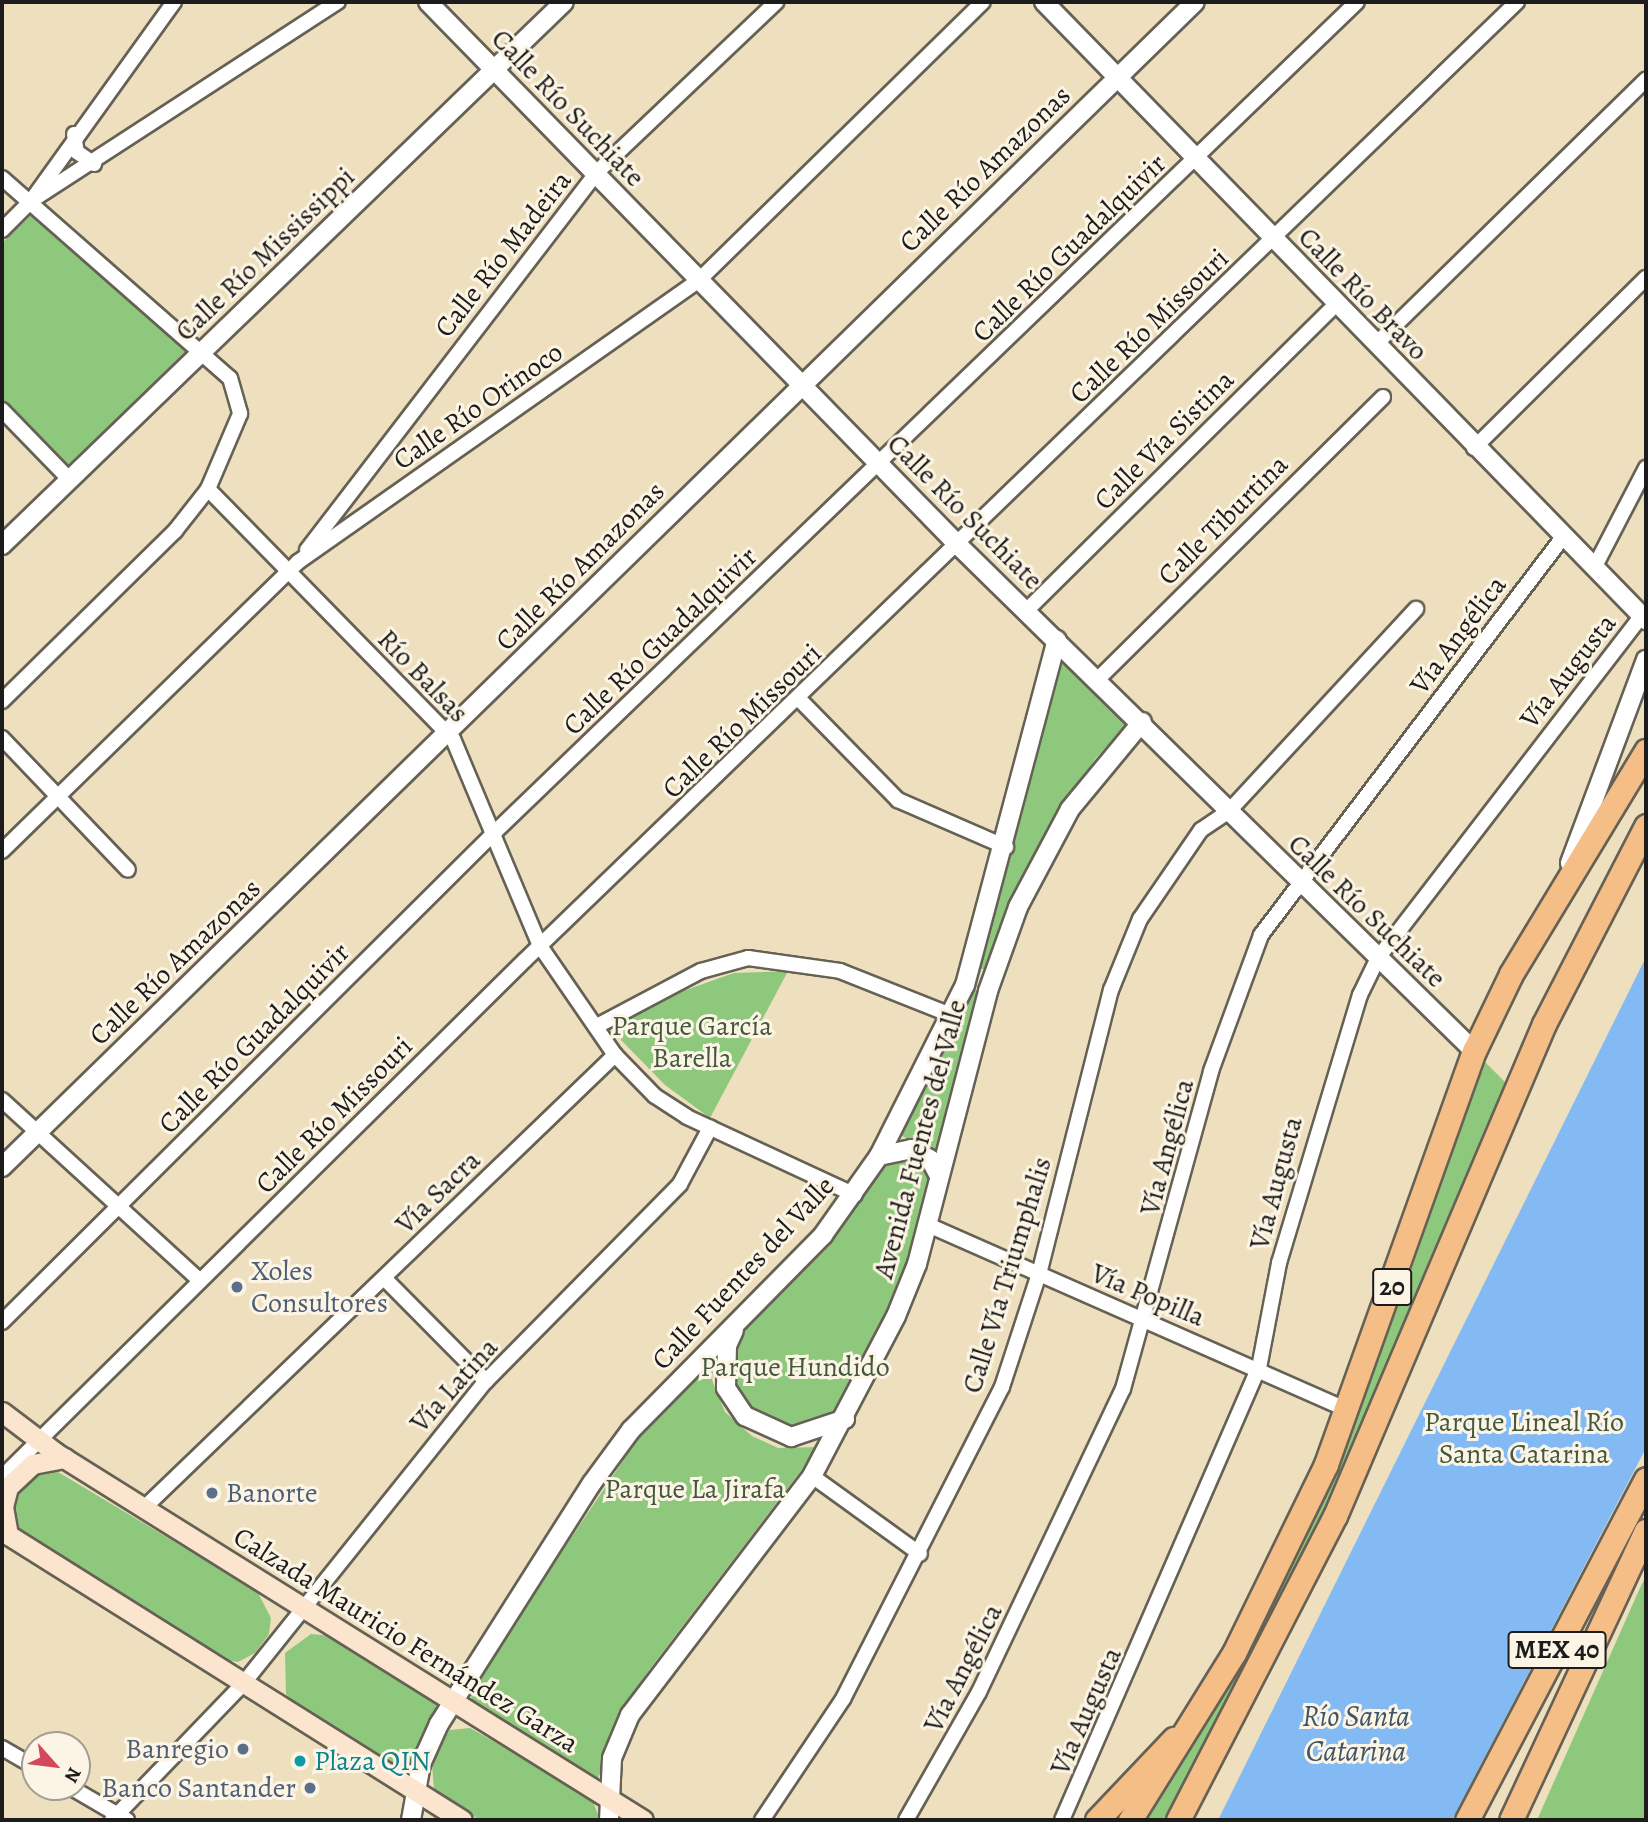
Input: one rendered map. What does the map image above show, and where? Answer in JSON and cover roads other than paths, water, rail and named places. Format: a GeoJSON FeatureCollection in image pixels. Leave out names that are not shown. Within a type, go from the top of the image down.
{"type":"FeatureCollection","features":[{"type":"Feature","properties":{"kind":"main road","name":"20"},"geometry":{"type":"LineString","coordinates":[[1130,1820],[1196,1717],[1276,1571],[1349,1411],[1474,1051],[1560,891],[1646,751]]}},
{"type":"Feature","properties":{"kind":"main road","name":"20"},"geometry":{"type":"LineString","coordinates":[[1178,1820],[1335,1516],[1539,1035],[1646,826]]}},
{"type":"Feature","properties":{"kind":"main road","name":"Calzada Mauricio Fernández Garza"},"geometry":{"type":"LineString","coordinates":[[2,1412],[40,1443],[143,1509],[643,1820]]}},
{"type":"Feature","properties":{"kind":"main road"},"geometry":{"type":"LineString","coordinates":[[64,1458],[33,1464],[8,1487],[3,1511],[5,1533],[462,1820]]}},
{"type":"Feature","properties":{"kind":"main road","name":"MEX 40"},"geometry":{"type":"LineString","coordinates":[[1467,1820],[1646,1479]]}},
{"type":"Feature","properties":{"kind":"main road","name":"MEX 40"},"geometry":{"type":"LineString","coordinates":[[1511,1820],[1646,1531]]}},
{"type":"Feature","properties":{"kind":"main road"},"geometry":{"type":"LineString","coordinates":[[1097,1820],[1196,1717]]}},
{"type":"Feature","properties":{"kind":"street"},"geometry":{"type":"LineString","coordinates":[[2,230],[31,201],[74,134],[174,2]]}},
{"type":"Feature","properties":{"kind":"street"},"geometry":{"type":"LineString","coordinates":[[31,201],[93,164],[338,2]]}},
{"type":"Feature","properties":{"kind":"street","name":"Calle Río Suchiate"},"geometry":{"type":"LineString","coordinates":[[428,2],[958,545],[1142,722],[1298,885],[1474,1051]]}},
{"type":"Feature","properties":{"kind":"street","name":"Calle Río Mississippi"},"geometry":{"type":"LineString","coordinates":[[2,544],[564,2]]}},
{"type":"Feature","properties":{"kind":"street","name":"Calle Río Madeira"},"geometry":{"type":"LineString","coordinates":[[293,566],[595,174],[776,2]]}},
{"type":"Feature","properties":{"kind":"street","name":"Calle Río Orinoco"},"geometry":{"type":"LineString","coordinates":[[2,851],[293,566],[699,280],[984,2]]}},
{"type":"Feature","properties":{"kind":"street","name":"Calle Río Bravo"},"geometry":{"type":"LineString","coordinates":[[1044,2],[1474,448],[1644,618]]}},
{"type":"Feature","properties":{"kind":"street","name":"Calle Río Amazonas"},"geometry":{"type":"LineString","coordinates":[[2,1167],[1195,2]]}},
{"type":"Feature","properties":{"kind":"street","name":"Calle Río Guadalquivir"},"geometry":{"type":"LineString","coordinates":[[2,1322],[496,831],[880,466],[1357,2]]}},
{"type":"Feature","properties":{"kind":"street","name":"Calle Río Missouri"},"geometry":{"type":"LineString","coordinates":[[2,1477],[40,1443],[540,946],[801,701],[1517,2]]}},
{"type":"Feature","properties":{"kind":"street"},"geometry":{"type":"LineString","coordinates":[[1376,344],[1646,80]]}},
{"type":"Feature","properties":{"kind":"street"},"geometry":{"type":"LineString","coordinates":[[74,134],[77,152],[93,164]]}},
{"type":"Feature","properties":{"kind":"street"},"geometry":{"type":"LineString","coordinates":[[2,178],[201,352],[235,387],[240,414],[207,486],[175,531],[2,701]]}},
{"type":"Feature","properties":{"kind":"street"},"geometry":{"type":"LineString","coordinates":[[1474,448],[1646,278]]}},
{"type":"Feature","properties":{"kind":"street","name":"Calle Vía Sistina"},"geometry":{"type":"LineString","coordinates":[[1026,611],[1336,304]]}},
{"type":"Feature","properties":{"kind":"street","name":"Calle Tiburtina"},"geometry":{"type":"LineString","coordinates":[[1098,679],[1383,397]]}},
{"type":"Feature","properties":{"kind":"street"},"geometry":{"type":"LineString","coordinates":[[2,410],[70,480]]}},
{"type":"Feature","properties":{"kind":"street"},"geometry":{"type":"LineString","coordinates":[[1594,568],[1646,468]]}},
{"type":"Feature","properties":{"kind":"street","name":"Río Balsas"},"geometry":{"type":"LineString","coordinates":[[207,486],[293,566],[447,734],[496,831],[540,946],[615,1055],[655,1096],[710,1128],[855,1195]]}},
{"type":"Feature","properties":{"kind":"street","name":"Vía Angélica"},"geometry":{"type":"LineString","coordinates":[[906,1820],[947,1755],[1041,1566],[1123,1389],[1146,1323],[1230,1011],[1261,935],[1563,537]]}},
{"type":"Feature","properties":{"kind":"street","name":"Calle Vía Triumphalis"},"geometry":{"type":"LineString","coordinates":[[762,1820],[820,1739],[989,1418],[1040,1274],[1124,952],[1174,862],[1213,819],[1228,812],[1416,609]]}},
{"type":"Feature","properties":{"kind":"street","name":"Vía Augusta"},"geometry":{"type":"LineString","coordinates":[[1062,1820],[1259,1368],[1320,1113],[1378,958],[1644,618]]}},
{"type":"Feature","properties":{"kind":"street","name":"Calle Fuentes del Valle"},"geometry":{"type":"LineString","coordinates":[[411,1820],[425,1750],[453,1700],[631,1430],[737,1323],[855,1195],[879,1156],[953,1016],[964,985],[1006,846],[1057,640]]}},
{"type":"Feature","properties":{"kind":"street"},"geometry":{"type":"LineString","coordinates":[[1560,891],[1646,660]]}},
{"type":"Feature","properties":{"kind":"street"},"geometry":{"type":"LineString","coordinates":[[801,701],[898,800],[1006,846]]}},
{"type":"Feature","properties":{"kind":"street","name":"Avenida Fuentes del Valle"},"geometry":{"type":"LineString","coordinates":[[609,1820],[612,1758],[630,1715],[812,1476],[845,1419],[896,1316],[928,1225],[988,991],[1018,907],[1054,834],[1087,783],[1142,722]]}},
{"type":"Feature","properties":{"kind":"street"},"geometry":{"type":"LineString","coordinates":[[2,738],[128,870]]}},
{"type":"Feature","properties":{"kind":"street"},"geometry":{"type":"LineString","coordinates":[[597,1026],[701,971],[748,958],[840,971],[953,1016]]}},
{"type":"Feature","properties":{"kind":"street"},"geometry":{"type":"LineString","coordinates":[[964,985],[979,983],[988,991]]}},
{"type":"Feature","properties":{"kind":"street","name":"Vía Sacra"},"geometry":{"type":"LineString","coordinates":[[143,1509],[615,1055]]}},
{"type":"Feature","properties":{"kind":"street"},"geometry":{"type":"LineString","coordinates":[[2,1100],[116,1209],[200,1281]]}},
{"type":"Feature","properties":{"kind":"street","name":"Vía Latina"},"geometry":{"type":"LineString","coordinates":[[119,1818],[243,1684],[486,1381],[680,1184],[710,1128]]}},
{"type":"Feature","properties":{"kind":"street"},"geometry":{"type":"LineString","coordinates":[[879,1156],[911,1149],[930,1159],[939,1176]]}},
{"type":"Feature","properties":{"kind":"street","name":"Vía Popilla"},"geometry":{"type":"LineString","coordinates":[[928,1225],[1146,1323],[1259,1368],[1349,1411]]}},
{"type":"Feature","properties":{"kind":"street"},"geometry":{"type":"LineString","coordinates":[[384,1278],[486,1381]]}},
{"type":"Feature","properties":{"kind":"street"},"geometry":{"type":"LineString","coordinates":[[737,1323],[727,1346],[726,1388],[745,1416],[791,1437],[845,1419]]}},
{"type":"Feature","properties":{"kind":"street"},"geometry":{"type":"LineString","coordinates":[[812,1476],[920,1553]]}},
{"type":"Feature","properties":{"kind":"street"},"geometry":{"type":"LineString","coordinates":[[2,1748],[21,1759]]}},
{"type":"Feature","properties":{"kind":"street"},"geometry":{"type":"LineString","coordinates":[[91,1800],[119,1818]]}},
{"type":"Feature","properties":{"kind":"water","name":"Río Santa Catarina"},"geometry":{"type":"Polygon","coordinates":[[[1646,957],[1646,1448],[1452,1820],[1218,1820],[1646,957]]]}},
{"type":"Feature","properties":{"kind":"place","name":"Xoles Consultores"},"geometry":{"type":"Point","coordinates":[237,1287]}},
{"type":"Feature","properties":{"kind":"place","name":"Banorte"},"geometry":{"type":"Point","coordinates":[212,1493]}},
{"type":"Feature","properties":{"kind":"place","name":"Banregio"},"geometry":{"type":"Point","coordinates":[243,1749]}},
{"type":"Feature","properties":{"kind":"place","name":"Plaza QIN"},"geometry":{"type":"Point","coordinates":[300,1761]}},
{"type":"Feature","properties":{"kind":"place","name":"Banco Santander"},"geometry":{"type":"Point","coordinates":[310,1788]}},
{"type":"Feature","properties":{"kind":"park label","name":"Parque García Barella"},"geometry":{"type":"Point","coordinates":[692,1042]}},
{"type":"Feature","properties":{"kind":"park label","name":"Parque Hundido"},"geometry":{"type":"Point","coordinates":[795,1367]}},
{"type":"Feature","properties":{"kind":"park label","name":"Parque Lineal Río Santa Catarina"},"geometry":{"type":"Point","coordinates":[1524,1438]}},
{"type":"Feature","properties":{"kind":"park label","name":"Parque La Jirafa"},"geometry":{"type":"Point","coordinates":[695,1489]}}]}
